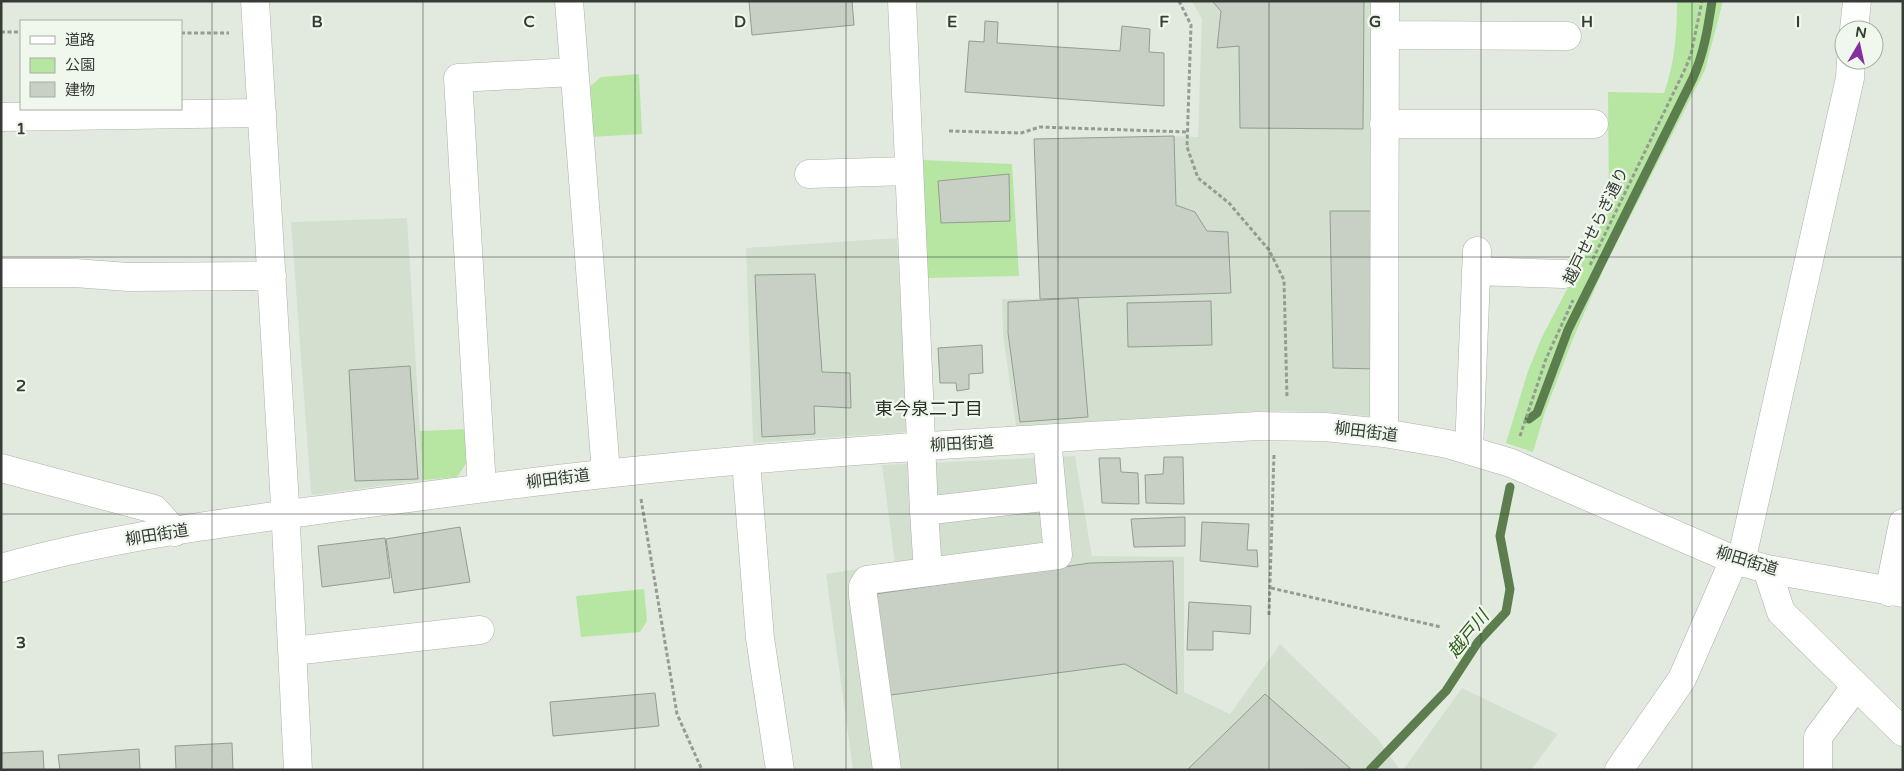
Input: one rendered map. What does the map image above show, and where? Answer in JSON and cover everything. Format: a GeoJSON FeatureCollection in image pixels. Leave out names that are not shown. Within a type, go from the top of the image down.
{"type":"FeatureCollection","features":[{"type":"Feature","properties":{"kind":"street"},"geometry":{"type":"LineString","coordinates":[[255,1],[286,515],[298,770]]}},
{"type":"Feature","properties":{"kind":"street"},"geometry":{"type":"LineString","coordinates":[[569,1],[606,473]]}},
{"type":"Feature","properties":{"kind":"street"},"geometry":{"type":"LineString","coordinates":[[902,1],[908,171],[928,572]]}},
{"type":"Feature","properties":{"kind":"street"},"geometry":{"type":"LineString","coordinates":[[1384,1],[1384,433]]}},
{"type":"Feature","properties":{"kind":"street"},"geometry":{"type":"LineString","coordinates":[[1855,20],[1857,1]]}},
{"type":"Feature","properties":{"kind":"street"},"geometry":{"type":"LineString","coordinates":[[1385,35],[1567,36]]}},
{"type":"Feature","properties":{"kind":"street"},"geometry":{"type":"LineString","coordinates":[[1619,770],[1682,679],[1737,561],[1851,70]]}},
{"type":"Feature","properties":{"kind":"street"},"geometry":{"type":"LineString","coordinates":[[482,488],[458,78],[574,72]]}},
{"type":"Feature","properties":{"kind":"street"},"geometry":{"type":"LineString","coordinates":[[1,117],[262,114]]}},
{"type":"Feature","properties":{"kind":"street"},"geometry":{"type":"LineString","coordinates":[[1384,124],[1594,124]]}},
{"type":"Feature","properties":{"kind":"street"},"geometry":{"type":"LineString","coordinates":[[809,174],[908,171]]}},
{"type":"Feature","properties":{"kind":"street"},"geometry":{"type":"LineString","coordinates":[[1469,450],[1477,261],[1576,280]]}},
{"type":"Feature","properties":{"kind":"street"},"geometry":{"type":"LineString","coordinates":[[1,273],[75,273],[128,277],[272,276]]}},
{"type":"Feature","properties":{"kind":"street","name":"柳田街道"},"geometry":{"type":"LineString","coordinates":[[1,568],[77,548],[175,532],[482,488],[606,473],[921,446],[1281,426],[1325,427],[1384,433],[1448,444],[1511,463],[1737,561],[1768,569],[1896,593]]}},
{"type":"Feature","properties":{"kind":"street"},"geometry":{"type":"LineString","coordinates":[[887,770],[863,586],[867,580],[1058,555],[1047,439]]}},
{"type":"Feature","properties":{"kind":"street"},"geometry":{"type":"LineString","coordinates":[[746,461],[760,638],[780,770]]}},
{"type":"Feature","properties":{"kind":"street"},"geometry":{"type":"LineString","coordinates":[[1,468],[154,509],[175,532]]}},
{"type":"Feature","properties":{"kind":"street"},"geometry":{"type":"LineString","coordinates":[[924,511],[1052,496]]}},
{"type":"Feature","properties":{"kind":"street"},"geometry":{"type":"LineString","coordinates":[[1896,593],[1903,523]]}},
{"type":"Feature","properties":{"kind":"street"},"geometry":{"type":"LineString","coordinates":[[1768,569],[1781,612],[1903,732]]}},
{"type":"Feature","properties":{"kind":"street"},"geometry":{"type":"LineString","coordinates":[[293,651],[480,630]]}},
{"type":"Feature","properties":{"kind":"street"},"geometry":{"type":"LineString","coordinates":[[1818,770],[1818,736],[1856,686]]}},
{"type":"Feature","properties":{"kind":"path"},"geometry":{"type":"LineString","coordinates":[[1179,1],[1191,25],[1187,147],[1198,178],[1229,203],[1269,250],[1284,280],[1281,426],[1269,615]]}},
{"type":"Feature","properties":{"kind":"path","name":"越戸せせらぎ通り"},"geometry":{"type":"LineString","coordinates":[[1511,463],[1546,359],[1576,280],[1686,67],[1691,54],[1702,1]]}},
{"type":"Feature","properties":{"kind":"path"},"geometry":{"type":"LineString","coordinates":[[1,32],[20,32]]}},
{"type":"Feature","properties":{"kind":"path"},"geometry":{"type":"LineString","coordinates":[[182,33],[257,33]]}},
{"type":"Feature","properties":{"kind":"path"},"geometry":{"type":"LineString","coordinates":[[949,131],[1021,133],[1040,127],[1187,132]]}},
{"type":"Feature","properties":{"kind":"path"},"geometry":{"type":"LineString","coordinates":[[636,471],[677,714],[702,770]]}},
{"type":"Feature","properties":{"kind":"path"},"geometry":{"type":"LineString","coordinates":[[1271,588],[1441,627]]}},
{"type":"Feature","properties":{"kind":"shaded area"},"geometry":{"type":"Polygon","coordinates":[[[1192,1],[1377,1],[1380,417],[1323,412],[1263,411],[1016,426],[1003,335],[1002,299],[1040,299],[1034,139],[1198,137],[1202,19],[1192,1]]]}},
{"type":"Feature","properties":{"kind":"shaded area"},"geometry":{"type":"Polygon","coordinates":[[[407,218],[423,480],[314,495],[311,493],[291,222],[407,218]]]}},
{"type":"Feature","properties":{"kind":"shaded area"},"geometry":{"type":"Polygon","coordinates":[[[897,238],[908,432],[753,443],[746,248],[897,238]]]}},
{"type":"Feature","properties":{"kind":"shaded area"},"geometry":{"type":"Polygon","coordinates":[[[1075,456],[1092,556],[1184,557],[1184,692],[1230,714],[1280,644],[1377,738],[1400,770],[853,770],[826,574],[895,563],[882,465],[1075,456]]]}},
{"type":"Feature","properties":{"kind":"shaded area"},"geometry":{"type":"Polygon","coordinates":[[[1462,688],[1558,734],[1531,770],[1403,770],[1462,688]]]}},
{"type":"Feature","properties":{"kind":"green space"},"geometry":{"type":"Polygon","coordinates":[[[1677,1],[1723,1],[1705,70],[1604,268],[1572,341],[1545,412],[1533,452],[1506,443],[1528,371],[1542,337],[1609,209],[1608,92],[1664,93],[1675,47],[1677,1]]]}},
{"type":"Feature","properties":{"kind":"green space"},"geometry":{"type":"Polygon","coordinates":[[[639,74],[642,134],[591,137],[587,89],[601,77],[639,74]]]}},
{"type":"Feature","properties":{"kind":"green space"},"geometry":{"type":"Polygon","coordinates":[[[923,160],[1012,164],[1019,276],[927,278],[923,160]]]}},
{"type":"Feature","properties":{"kind":"green space"},"geometry":{"type":"Polygon","coordinates":[[[468,429],[470,458],[457,477],[423,480],[420,431],[468,429]]]}},
{"type":"Feature","properties":{"kind":"green space"},"geometry":{"type":"Polygon","coordinates":[[[644,589],[647,621],[640,632],[581,637],[576,596],[644,589]]]}},
{"type":"Feature","properties":{"kind":"building"},"geometry":{"type":"Polygon","coordinates":[[[749,1],[852,1],[854,25],[752,35],[749,1]]]}},
{"type":"Feature","properties":{"kind":"building"},"geometry":{"type":"Polygon","coordinates":[[[1212,1],[1364,1],[1363,129],[1240,128],[1239,46],[1217,48],[1221,11],[1212,1]]]}},
{"type":"Feature","properties":{"kind":"building"},"geometry":{"type":"Polygon","coordinates":[[[985,21],[998,22],[997,43],[1120,51],[1122,26],[1150,29],[1149,52],[1164,53],[1164,106],[965,92],[969,41],[984,42],[985,21]]]}},
{"type":"Feature","properties":{"kind":"building"},"geometry":{"type":"Polygon","coordinates":[[[1174,136],[1176,205],[1195,212],[1207,231],[1228,232],[1231,293],[1040,299],[1034,139],[1174,136]]]}},
{"type":"Feature","properties":{"kind":"building"},"geometry":{"type":"Polygon","coordinates":[[[1009,174],[1010,221],[941,223],[938,181],[1009,174]]]}},
{"type":"Feature","properties":{"kind":"building"},"geometry":{"type":"Polygon","coordinates":[[[1330,211],[1378,211],[1378,369],[1333,368],[1330,211]]]}},
{"type":"Feature","properties":{"kind":"building"},"geometry":{"type":"Polygon","coordinates":[[[815,274],[822,372],[850,373],[851,408],[814,406],[815,434],[762,437],[755,275],[815,274]]]}},
{"type":"Feature","properties":{"kind":"building"},"geometry":{"type":"Polygon","coordinates":[[[1078,298],[1088,417],[1020,422],[1008,333],[1008,302],[1078,298]]]}},
{"type":"Feature","properties":{"kind":"building"},"geometry":{"type":"Polygon","coordinates":[[[1211,301],[1212,345],[1128,347],[1127,303],[1211,301]]]}},
{"type":"Feature","properties":{"kind":"building"},"geometry":{"type":"Polygon","coordinates":[[[982,345],[983,373],[969,374],[969,389],[957,391],[956,383],[940,383],[938,348],[982,345]]]}},
{"type":"Feature","properties":{"kind":"building"},"geometry":{"type":"Polygon","coordinates":[[[410,366],[418,479],[355,481],[349,370],[410,366]]]}},
{"type":"Feature","properties":{"kind":"building"},"geometry":{"type":"Polygon","coordinates":[[[1164,457],[1183,457],[1184,504],[1146,503],[1145,475],[1163,474],[1164,457]]]}},
{"type":"Feature","properties":{"kind":"building"},"geometry":{"type":"Polygon","coordinates":[[[1099,458],[1120,458],[1121,472],[1138,473],[1139,504],[1102,503],[1099,458]]]}},
{"type":"Feature","properties":{"kind":"building"},"geometry":{"type":"Polygon","coordinates":[[[1185,517],[1185,546],[1134,547],[1131,519],[1185,517]]]}},
{"type":"Feature","properties":{"kind":"building"},"geometry":{"type":"Polygon","coordinates":[[[1202,522],[1249,524],[1247,550],[1257,550],[1258,567],[1200,561],[1202,522]]]}},
{"type":"Feature","properties":{"kind":"building"},"geometry":{"type":"Polygon","coordinates":[[[460,527],[470,582],[394,593],[386,539],[460,527]]]}},
{"type":"Feature","properties":{"kind":"building"},"geometry":{"type":"Polygon","coordinates":[[[385,538],[390,578],[322,587],[318,546],[385,538]]]}},
{"type":"Feature","properties":{"kind":"building"},"geometry":{"type":"Polygon","coordinates":[[[1173,561],[1177,694],[1125,664],[883,696],[875,594],[1090,563],[1173,561]]]}},
{"type":"Feature","properties":{"kind":"building"},"geometry":{"type":"Polygon","coordinates":[[[1189,602],[1251,606],[1250,634],[1213,631],[1213,650],[1187,650],[1189,602]]]}},
{"type":"Feature","properties":{"kind":"building"},"geometry":{"type":"Polygon","coordinates":[[[655,693],[659,726],[553,736],[550,702],[655,693]]]}},
{"type":"Feature","properties":{"kind":"building"},"geometry":{"type":"Polygon","coordinates":[[[1265,694],[1351,769],[1187,770],[1265,694]]]}},
{"type":"Feature","properties":{"kind":"building"},"geometry":{"type":"Polygon","coordinates":[[[232,743],[233,770],[176,770],[175,746],[232,743]]]}},
{"type":"Feature","properties":{"kind":"building"},"geometry":{"type":"Polygon","coordinates":[[[139,749],[140,770],[60,770],[58,755],[139,749]]]}},
{"type":"Feature","properties":{"kind":"building"},"geometry":{"type":"Polygon","coordinates":[[[43,751],[44,770],[1,770],[1,753],[43,751]]]}},
{"type":"Feature","properties":{"kind":"waterway"},"geometry":{"type":"LineString","coordinates":[[1529,419],[1537,413],[1568,330],[1697,69],[1703,50],[1712,1]]}},
{"type":"Feature","properties":{"kind":"waterway","name":"越戸川"},"geometry":{"type":"LineString","coordinates":[[1370,770],[1446,691],[1478,642],[1506,612],[1510,589],[1500,536],[1510,487]]}},
{"type":"Feature","properties":{"kind":"district","name":"東今泉二丁目"},"geometry":{"type":"Point","coordinates":[929,409]}}]}
